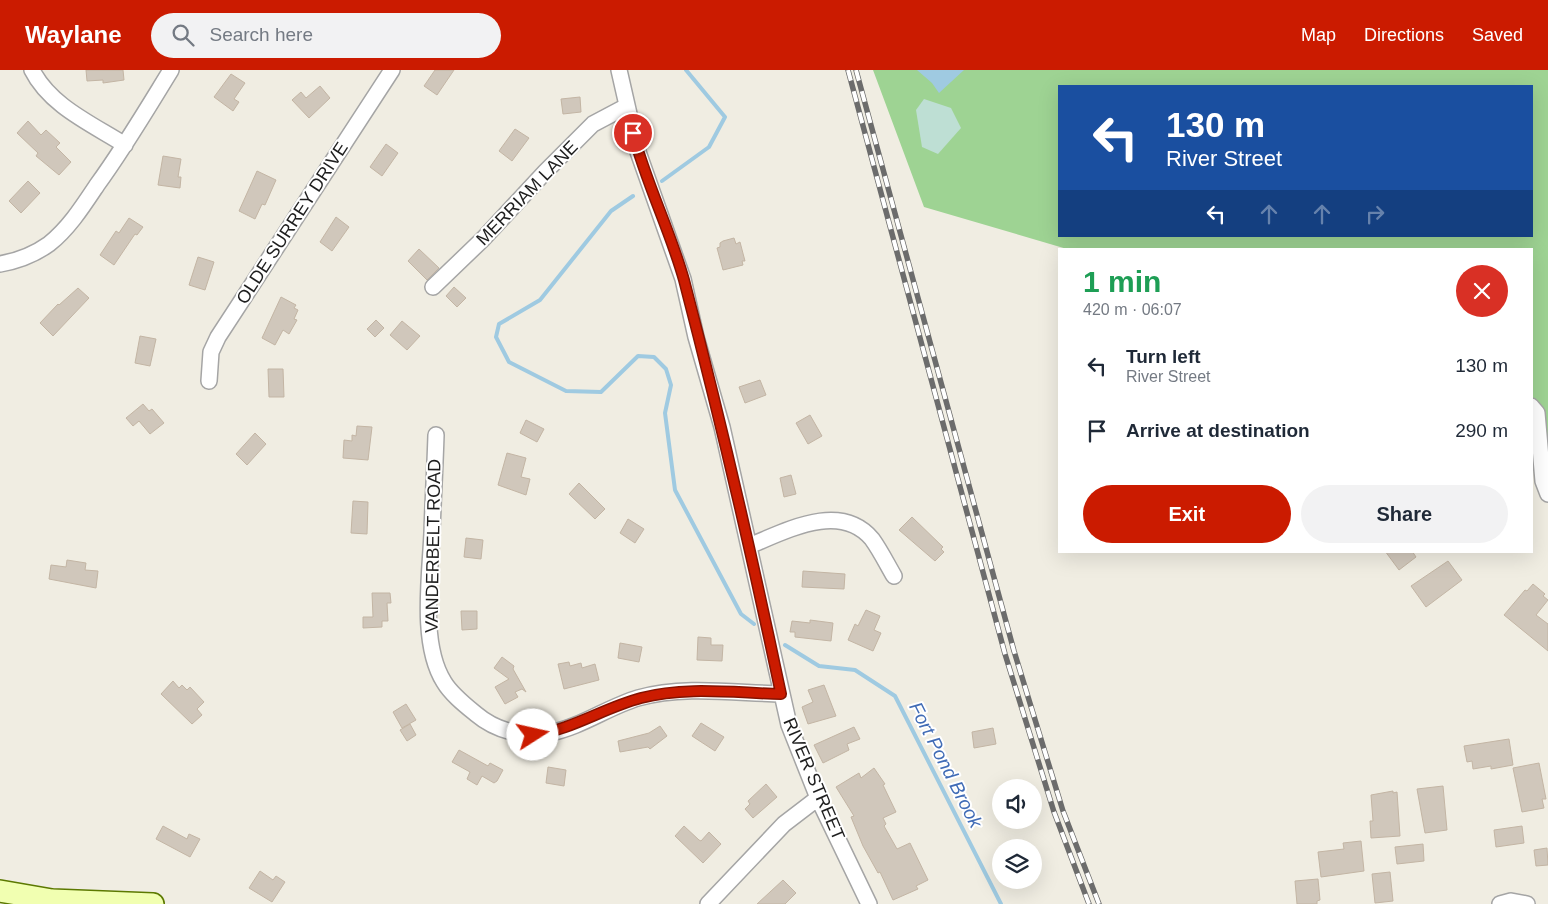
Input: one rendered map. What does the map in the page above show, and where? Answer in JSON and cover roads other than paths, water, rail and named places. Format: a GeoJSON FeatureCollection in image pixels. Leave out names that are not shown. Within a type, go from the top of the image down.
{"type":"FeatureCollection","features":[{"type":"Feature","properties":{"kind":"street"},"geometry":{"type":"LineString","coordinates":[[32,70],[42,88],[53,99],[124,145]]}},
{"type":"Feature","properties":{"kind":"street"},"geometry":{"type":"LineString","coordinates":[[0,264],[24,258],[39,251],[60,234],[83,206],[172,70]]}},
{"type":"Feature","properties":{"kind":"street","name":"OLDE SURREY DRIVE"},"geometry":{"type":"LineString","coordinates":[[209,381],[210,357],[218,337],[392,70]]}},
{"type":"Feature","properties":{"kind":"street","name":"RIVER STREET"},"geometry":{"type":"LineString","coordinates":[[619,70],[637,149],[683,279],[696,337],[722,427],[791,732],[818,798],[869,904]]}},
{"type":"Feature","properties":{"kind":"street","name":"MERRIAM LANE"},"geometry":{"type":"LineString","coordinates":[[433,287],[483,239],[545,172],[593,124],[626,106]]}},
{"type":"Feature","properties":{"kind":"street"},"geometry":{"type":"LineString","coordinates":[[1533,408],[1537,412],[1543,480],[1548,494]]}},
{"type":"Feature","properties":{"kind":"street","name":"VANDERBELT ROAD"},"geometry":{"type":"LineString","coordinates":[[436,435],[430,580],[430,638],[436,664],[444,683],[484,721],[512,732],[533,735],[552,733],[613,707],[661,693],[688,691],[781,694]]}},
{"type":"Feature","properties":{"kind":"street"},"geometry":{"type":"LineString","coordinates":[[750,546],[822,520],[836,519],[855,526],[871,538],[894,576]]}},
{"type":"Feature","properties":{"kind":"street"},"geometry":{"type":"LineString","coordinates":[[708,904],[784,824],[818,798]]}},
{"type":"Feature","properties":{"kind":"street"},"geometry":{"type":"LineString","coordinates":[[0,891],[52,900],[153,904]]}},
{"type":"Feature","properties":{"kind":"street"},"geometry":{"type":"LineString","coordinates":[[1500,904],[1511,901],[1527,904]]}},
{"type":"Feature","properties":{"kind":"waterway","name":"Fort Pond Brook"},"geometry":{"type":"LineString","coordinates":[[662,181],[709,147],[725,117],[686,70]]}},
{"type":"Feature","properties":{"kind":"waterway","name":"Fort Pond Brook"},"geometry":{"type":"LineString","coordinates":[[633,196],[611,211],[540,300],[499,324],[496,337],[509,362],[566,391],[601,392],[638,356],[654,357],[666,369],[671,385],[665,413],[675,490],[741,614],[754,624]]}},
{"type":"Feature","properties":{"kind":"waterway","name":"Fort Pond Brook"},"geometry":{"type":"LineString","coordinates":[[785,645],[819,666],[855,670],[895,696],[1001,904]]}},
{"type":"Feature","properties":{"kind":"railway"},"geometry":{"type":"LineString","coordinates":[[848,70],[1005,654],[1054,812],[1089,904]]}},
{"type":"Feature","properties":{"kind":"railway"},"geometry":{"type":"LineString","coordinates":[[856,70],[1014,651],[1063,811],[1099,904]]}}]}
